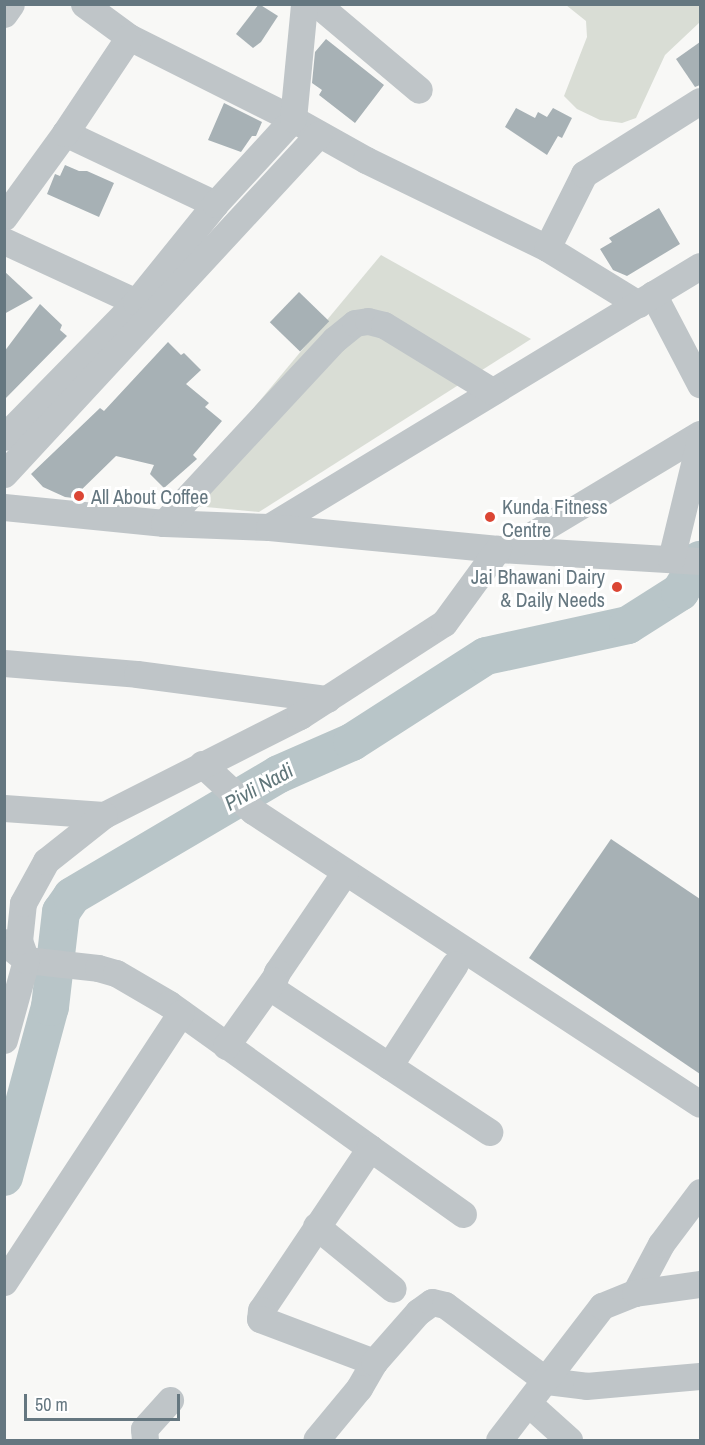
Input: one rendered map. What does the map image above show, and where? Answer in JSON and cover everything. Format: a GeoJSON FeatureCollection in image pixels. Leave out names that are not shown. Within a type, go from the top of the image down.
{"type":"FeatureCollection","features":[{"type":"Feature","properties":{"kind":"street"},"geometry":{"type":"LineString","coordinates":[[4,14],[11,4]]}},
{"type":"Feature","properties":{"kind":"street"},"geometry":{"type":"LineString","coordinates":[[84,4],[129,37],[293,118],[320,134],[645,299],[700,384]]}},
{"type":"Feature","properties":{"kind":"street"},"geometry":{"type":"LineString","coordinates":[[4,437],[136,302],[215,204],[293,118],[304,4]]}},
{"type":"Feature","properties":{"kind":"street"},"geometry":{"type":"LineString","coordinates":[[317,4],[419,90]]}},
{"type":"Feature","properties":{"kind":"street"},"geometry":{"type":"LineString","coordinates":[[4,217],[65,133],[129,37]]}},
{"type":"Feature","properties":{"kind":"street"},"geometry":{"type":"LineString","coordinates":[[547,248],[584,174],[700,101]]}},
{"type":"Feature","properties":{"kind":"street"},"geometry":{"type":"LineString","coordinates":[[65,133],[215,204]]}},
{"type":"Feature","properties":{"kind":"street"},"geometry":{"type":"LineString","coordinates":[[4,474],[320,134]]}},
{"type":"Feature","properties":{"kind":"street"},"geometry":{"type":"LineString","coordinates":[[4,241],[136,302]]}},
{"type":"Feature","properties":{"kind":"street"},"geometry":{"type":"LineString","coordinates":[[269,527],[700,266]]}},
{"type":"Feature","properties":{"kind":"street"},"geometry":{"type":"LineString","coordinates":[[164,523],[334,340],[355,323],[368,321],[384,325],[492,391]]}},
{"type":"Feature","properties":{"kind":"street"},"geometry":{"type":"LineString","coordinates":[[34,961],[19,941],[22,903],[46,861],[104,815],[300,716],[327,699],[444,623],[504,549],[700,434]]}},
{"type":"Feature","properties":{"kind":"street"},"geometry":{"type":"LineString","coordinates":[[4,507],[164,523],[269,527],[504,549],[686,560],[700,439]]}},
{"type":"Feature","properties":{"kind":"street"},"geometry":{"type":"LineString","coordinates":[[4,663],[137,674],[327,699]]}},
{"type":"Feature","properties":{"kind":"street"},"geometry":{"type":"LineString","coordinates":[[202,764],[253,812],[700,1104]]}},
{"type":"Feature","properties":{"kind":"street"},"geometry":{"type":"LineString","coordinates":[[4,808],[104,815]]}},
{"type":"Feature","properties":{"kind":"street"},"geometry":{"type":"LineString","coordinates":[[226,1046],[345,872]]}},
{"type":"Feature","properties":{"kind":"street"},"geometry":{"type":"LineString","coordinates":[[4,942],[34,961],[82,966],[116,973],[181,1013],[463,1214]]}},
{"type":"Feature","properties":{"kind":"street"},"geometry":{"type":"LineString","coordinates":[[4,1040],[34,961]]}},
{"type":"Feature","properties":{"kind":"street"},"geometry":{"type":"LineString","coordinates":[[389,1066],[455,964]]}},
{"type":"Feature","properties":{"kind":"street"},"geometry":{"type":"LineString","coordinates":[[273,980],[274,990],[489,1132]]}},
{"type":"Feature","properties":{"kind":"street"},"geometry":{"type":"LineString","coordinates":[[4,1282],[181,1013]]}},
{"type":"Feature","properties":{"kind":"street"},"geometry":{"type":"LineString","coordinates":[[370,1148],[261,1310],[260,1319],[374,1362]]}},
{"type":"Feature","properties":{"kind":"street"},"geometry":{"type":"LineString","coordinates":[[635,1293],[661,1244],[700,1191]]}},
{"type":"Feature","properties":{"kind":"street"},"geometry":{"type":"LineString","coordinates":[[316,1227],[393,1289]]}},
{"type":"Feature","properties":{"kind":"street"},"geometry":{"type":"LineString","coordinates":[[499,1440],[547,1381],[602,1306],[635,1293],[700,1284]]}},
{"type":"Feature","properties":{"kind":"street"},"geometry":{"type":"LineString","coordinates":[[316,1440],[359,1388],[374,1362],[418,1312],[432,1302],[445,1305],[547,1381],[586,1386],[700,1376]]}},
{"type":"Feature","properties":{"kind":"street"},"geometry":{"type":"LineString","coordinates":[[145,1440],[144,1429],[170,1400]]}},
{"type":"Feature","properties":{"kind":"street"},"geometry":{"type":"LineString","coordinates":[[529,1404],[569,1440]]}},
{"type":"Feature","properties":{"kind":"shaded area"},"geometry":{"type":"Polygon","coordinates":[[[566,5],[700,5],[700,22],[665,55],[636,118],[622,123],[600,120],[577,109],[564,96],[587,37],[586,21],[566,5]]]}},
{"type":"Feature","properties":{"kind":"shaded area"},"geometry":{"type":"Polygon","coordinates":[[[381,255],[531,339],[259,512],[174,504],[381,255]]]}},
{"type":"Feature","properties":{"kind":"building"},"geometry":{"type":"Polygon","coordinates":[[[259,4],[278,16],[261,42],[253,48],[236,34],[259,4]]]}},
{"type":"Feature","properties":{"kind":"building"},"geometry":{"type":"Polygon","coordinates":[[[326,39],[384,85],[355,123],[319,95],[322,90],[312,83],[315,52],[326,39]]]}},
{"type":"Feature","properties":{"kind":"building"},"geometry":{"type":"Polygon","coordinates":[[[700,42],[700,85],[695,87],[676,59],[700,42]]]}},
{"type":"Feature","properties":{"kind":"building"},"geometry":{"type":"Polygon","coordinates":[[[224,103],[262,122],[256,136],[252,136],[241,152],[208,140],[224,103]]]}},
{"type":"Feature","properties":{"kind":"building"},"geometry":{"type":"Polygon","coordinates":[[[516,108],[535,118],[538,112],[547,117],[553,108],[572,118],[562,138],[558,136],[547,155],[505,127],[516,108]]]}},
{"type":"Feature","properties":{"kind":"building"},"geometry":{"type":"Polygon","coordinates":[[[65,165],[79,171],[87,171],[114,183],[99,217],[47,194],[55,174],[60,176],[65,165]]]}},
{"type":"Feature","properties":{"kind":"building"},"geometry":{"type":"Polygon","coordinates":[[[659,208],[680,244],[627,276],[613,270],[600,249],[612,242],[609,238],[659,208]]]}},
{"type":"Feature","properties":{"kind":"building"},"geometry":{"type":"Polygon","coordinates":[[[4,271],[33,298],[4,314],[4,271]]]}},
{"type":"Feature","properties":{"kind":"building"},"geometry":{"type":"Polygon","coordinates":[[[299,292],[329,321],[300,351],[270,322],[299,292]]]}},
{"type":"Feature","properties":{"kind":"building"},"geometry":{"type":"Polygon","coordinates":[[[40,304],[62,325],[60,330],[67,336],[4,400],[4,352],[40,304]]]}},
{"type":"Feature","properties":{"kind":"building"},"geometry":{"type":"Polygon","coordinates":[[[168,342],[181,355],[184,353],[201,370],[186,384],[209,403],[205,407],[222,421],[193,455],[197,459],[164,488],[150,474],[154,465],[116,456],[73,498],[65,497],[43,487],[31,474],[100,408],[104,411],[168,342]]]}},
{"type":"Feature","properties":{"kind":"building"},"geometry":{"type":"Polygon","coordinates":[[[611,839],[700,899],[700,1074],[529,958],[611,839]]]}},
{"type":"Feature","properties":{"kind":"waterway","name":"Pivli Nadi"},"geometry":{"type":"LineString","coordinates":[[4,1177],[50,1007],[61,912],[72,896],[279,774],[352,742],[486,656],[628,625],[680,592],[700,560]]}},
{"type":"Feature","properties":{"kind":"place","name":"All About Coffee"},"geometry":{"type":"Point","coordinates":[79,496]}},
{"type":"Feature","properties":{"kind":"place","name":"Kunda Fitness Centre"},"geometry":{"type":"Point","coordinates":[490,517]}},
{"type":"Feature","properties":{"kind":"place","name":"Jai Bhawani Dairy & Daily Needs"},"geometry":{"type":"Point","coordinates":[617,587]}}]}
